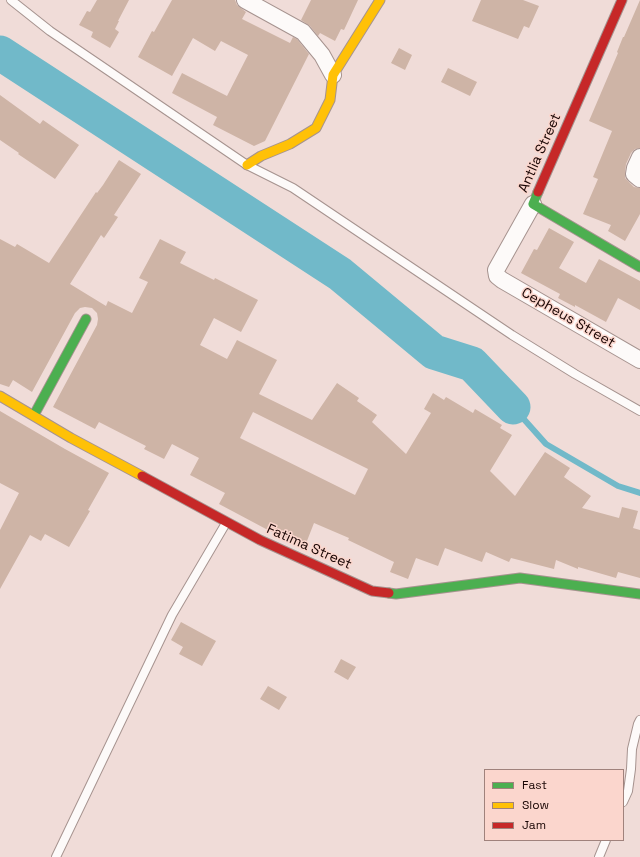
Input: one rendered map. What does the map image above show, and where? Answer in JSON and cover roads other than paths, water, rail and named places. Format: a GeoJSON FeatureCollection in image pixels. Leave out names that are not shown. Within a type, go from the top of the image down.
{"type":"FeatureCollection","features":[{"type":"Feature","properties":{"kind":"street"},"geometry":{"type":"LineString","coordinates":[[245,0],[303,32],[322,55],[333,75]]}},
{"type":"Feature","properties":{"kind":"street"},"geometry":{"type":"LineString","coordinates":[[247,165],[261,156],[290,144],[316,128],[330,100],[333,75],[380,0]]}},
{"type":"Feature","properties":{"kind":"street","name":"Antlia Street"},"geometry":{"type":"LineString","coordinates":[[622,0],[533,204],[640,267]]}},
{"type":"Feature","properties":{"kind":"street"},"geometry":{"type":"LineString","coordinates":[[640,157],[634,174],[640,179]]}},
{"type":"Feature","properties":{"kind":"street","name":"Cepheus Street"},"geometry":{"type":"LineString","coordinates":[[533,204],[496,270],[497,276],[640,360]]}},
{"type":"Feature","properties":{"kind":"street"},"geometry":{"type":"LineString","coordinates":[[34,415],[86,320]]}},
{"type":"Feature","properties":{"kind":"street","name":"Fatima Street"},"geometry":{"type":"LineString","coordinates":[[0,396],[71,438],[260,540],[372,591],[396,594],[520,578],[640,594]]}},
{"type":"Feature","properties":{"kind":"lane"},"geometry":{"type":"LineString","coordinates":[[11,0],[50,31],[247,165],[293,188],[574,374],[640,411]]}},
{"type":"Feature","properties":{"kind":"lane"},"geometry":{"type":"LineString","coordinates":[[56,857],[172,615],[226,522]]}},
{"type":"Feature","properties":{"kind":"lane"},"geometry":{"type":"LineString","coordinates":[[624,800],[628,791],[632,749],[640,720]]}},
{"type":"Feature","properties":{"kind":"lane"},"geometry":{"type":"LineString","coordinates":[[598,857],[606,841]]}},
{"type":"Feature","properties":{"kind":"waterway"},"geometry":{"type":"LineString","coordinates":[[0,53],[340,274],[434,352],[472,364],[513,407]]}},
{"type":"Feature","properties":{"kind":"waterway"},"geometry":{"type":"LineString","coordinates":[[513,407],[546,444],[618,486],[640,493]]}}]}
